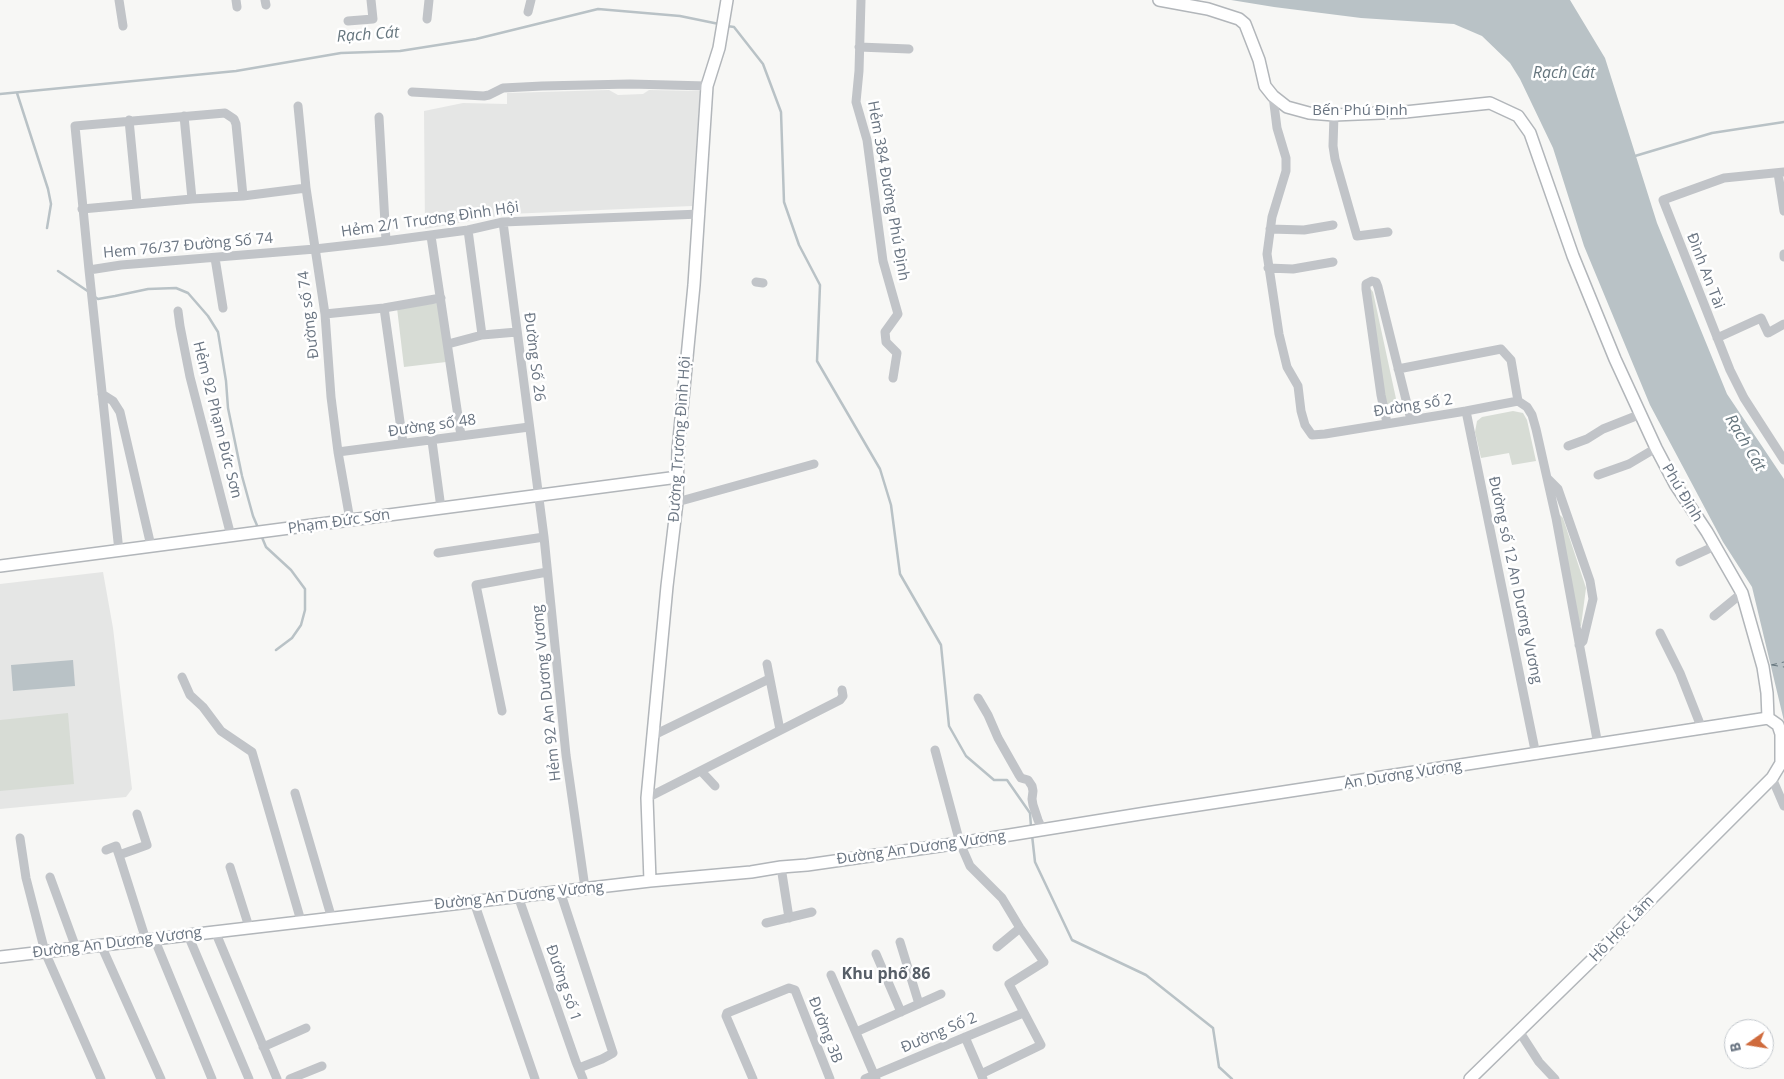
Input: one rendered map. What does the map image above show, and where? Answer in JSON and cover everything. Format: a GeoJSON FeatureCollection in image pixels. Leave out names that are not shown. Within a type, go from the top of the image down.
{"type":"FeatureCollection","features":[{"type":"Feature","properties":{"kind":"street"},"geometry":{"type":"LineString","coordinates":[[119,0],[123,26]]}},
{"type":"Feature","properties":{"kind":"street"},"geometry":{"type":"LineString","coordinates":[[348,21],[373,19],[371,0]]}},
{"type":"Feature","properties":{"kind":"street"},"geometry":{"type":"LineString","coordinates":[[427,19],[429,0]]}},
{"type":"Feature","properties":{"kind":"street"},"geometry":{"type":"LineString","coordinates":[[528,12],[531,0]]}},
{"type":"Feature","properties":{"kind":"street","name":"Đường Trương Đình Hội"},"geometry":{"type":"LineString","coordinates":[[650,881],[647,798],[677,502],[679,442],[700,214],[707,86],[719,48],[727,0]]}},
{"type":"Feature","properties":{"kind":"street","name":"Hẻm 384 Đường Phú Định"},"geometry":{"type":"LineString","coordinates":[[861,0],[856,102],[867,140],[883,262],[898,314],[885,332],[886,342],[897,353],[893,378]]}},
{"type":"Feature","properties":{"kind":"street"},"geometry":{"type":"LineString","coordinates":[[1159,0],[1208,9],[1239,19],[1245,24],[1259,60],[1265,86],[1272,96],[1277,128],[1286,158],[1286,171],[1270,229],[1267,254],[1268,268],[1293,269],[1333,262]]}},
{"type":"Feature","properties":{"kind":"street"},"geometry":{"type":"LineString","coordinates":[[859,47],[910,49]]}},
{"type":"Feature","properties":{"kind":"street"},"geometry":{"type":"LineString","coordinates":[[412,92],[484,96],[502,88],[522,87],[630,84],[707,86]]}},
{"type":"Feature","properties":{"kind":"street","name":"Bến Phú Định"},"geometry":{"type":"LineString","coordinates":[[1272,96],[1287,107],[1310,113],[1334,115],[1405,112],[1490,103],[1518,116],[1530,133],[1555,207]]}},
{"type":"Feature","properties":{"kind":"street","name":"Đường số 74"},"geometry":{"type":"LineString","coordinates":[[298,106],[306,188],[325,314],[331,398],[350,520]]}},
{"type":"Feature","properties":{"kind":"street"},"geometry":{"type":"LineString","coordinates":[[137,203],[129,120],[225,113],[234,119],[236,124],[243,196]]}},
{"type":"Feature","properties":{"kind":"street"},"geometry":{"type":"LineString","coordinates":[[1334,115],[1333,146],[1335,159],[1357,236],[1388,232]]}},
{"type":"Feature","properties":{"kind":"street"},"geometry":{"type":"LineString","coordinates":[[184,116],[192,199]]}},
{"type":"Feature","properties":{"kind":"street"},"geometry":{"type":"LineString","coordinates":[[379,117],[386,241]]}},
{"type":"Feature","properties":{"kind":"street","name":"Hem 76/37 Đường Số 74"},"geometry":{"type":"LineString","coordinates":[[129,120],[75,126],[82,209],[90,270],[121,265],[315,249]]}},
{"type":"Feature","properties":{"kind":"street"},"geometry":{"type":"LineString","coordinates":[[1781,172],[1784,211]]}},
{"type":"Feature","properties":{"kind":"street","name":"Đình An Tài"},"geometry":{"type":"LineString","coordinates":[[1781,172],[1731,176],[1663,200],[1717,338],[1744,398],[1784,460]]}},
{"type":"Feature","properties":{"kind":"street"},"geometry":{"type":"LineString","coordinates":[[82,209],[137,203],[243,196],[306,188]]}},
{"type":"Feature","properties":{"kind":"street","name":"Phú Định"},"geometry":{"type":"LineString","coordinates":[[1555,207],[1615,359],[1656,448],[1675,484],[1742,593],[1767,666],[1768,718]]}},
{"type":"Feature","properties":{"kind":"street","name":"Hẻm 2/1 Trương Đình Hội"},"geometry":{"type":"LineString","coordinates":[[315,249],[431,236],[503,222],[700,214]]}},
{"type":"Feature","properties":{"kind":"street","name":"Đường Số 26"},"geometry":{"type":"LineString","coordinates":[[503,222],[538,495]]}},
{"type":"Feature","properties":{"kind":"street"},"geometry":{"type":"LineString","coordinates":[[1270,229],[1304,230],[1333,225]]}},
{"type":"Feature","properties":{"kind":"street"},"geometry":{"type":"LineString","coordinates":[[468,230],[482,336]]}},
{"type":"Feature","properties":{"kind":"street"},"geometry":{"type":"LineString","coordinates":[[431,236],[461,436]]}},
{"type":"Feature","properties":{"kind":"street"},"geometry":{"type":"LineString","coordinates":[[215,258],[223,308]]}},
{"type":"Feature","properties":{"kind":"street","name":"Đường số 2"},"geometry":{"type":"LineString","coordinates":[[1268,268],[1287,366],[1298,386],[1301,411],[1305,425],[1312,435],[1466,412],[1518,401]]}},
{"type":"Feature","properties":{"kind":"street"},"geometry":{"type":"LineString","coordinates":[[90,270],[119,551]]}},
{"type":"Feature","properties":{"kind":"street"},"geometry":{"type":"LineString","coordinates":[[1387,423],[1381,395],[1366,289],[1368,282],[1376,282],[1378,287],[1410,420]]}},
{"type":"Feature","properties":{"kind":"street"},"geometry":{"type":"LineString","coordinates":[[325,314],[384,308],[440,298]]}},
{"type":"Feature","properties":{"kind":"street"},"geometry":{"type":"LineString","coordinates":[[384,308],[403,444]]}},
{"type":"Feature","properties":{"kind":"street","name":"Hẻm 92 Phạm Đức Sơn"},"geometry":{"type":"LineString","coordinates":[[178,311],[190,377],[231,536]]}},
{"type":"Feature","properties":{"kind":"street"},"geometry":{"type":"LineString","coordinates":[[1717,338],[1761,318],[1768,332],[1784,324]]}},
{"type":"Feature","properties":{"kind":"street"},"geometry":{"type":"LineString","coordinates":[[448,344],[482,336],[516,332]]}},
{"type":"Feature","properties":{"kind":"street"},"geometry":{"type":"LineString","coordinates":[[1398,369],[1501,349],[1511,360],[1518,401],[1527,407],[1532,415],[1547,478],[1598,745]]}},
{"type":"Feature","properties":{"kind":"street"},"geometry":{"type":"LineString","coordinates":[[102,394],[113,401],[118,406],[120,412],[151,546]]}},
{"type":"Feature","properties":{"kind":"street","name":"Đường số 12 An Dương Vương"},"geometry":{"type":"LineString","coordinates":[[1466,412],[1536,755]]}},
{"type":"Feature","properties":{"kind":"street"},"geometry":{"type":"LineString","coordinates":[[1568,446],[1586,439],[1603,429],[1641,414]]}},
{"type":"Feature","properties":{"kind":"street","name":"Đường số 48"},"geometry":{"type":"LineString","coordinates":[[338,452],[529,427]]}},
{"type":"Feature","properties":{"kind":"street","name":"Đường số 48"},"geometry":{"type":"LineString","coordinates":[[432,441],[441,508]]}},
{"type":"Feature","properties":{"kind":"street"},"geometry":{"type":"LineString","coordinates":[[1598,475],[1629,464],[1656,448]]}},
{"type":"Feature","properties":{"kind":"street"},"geometry":{"type":"LineString","coordinates":[[677,502],[814,464]]}},
{"type":"Feature","properties":{"kind":"street","name":"Phạm Đức Sơn"},"geometry":{"type":"LineString","coordinates":[[0,566],[678,477]]}},
{"type":"Feature","properties":{"kind":"street"},"geometry":{"type":"LineString","coordinates":[[1547,478],[1558,489],[1590,581],[1593,599],[1583,641],[1579,645]]}},
{"type":"Feature","properties":{"kind":"street","name":"Hẻm 92 An Dương Vương"},"geometry":{"type":"LineString","coordinates":[[538,495],[566,755],[585,888]]}},
{"type":"Feature","properties":{"kind":"street"},"geometry":{"type":"LineString","coordinates":[[438,554],[544,537]]}},
{"type":"Feature","properties":{"kind":"street"},"geometry":{"type":"LineString","coordinates":[[1680,562],[1714,546]]}},
{"type":"Feature","properties":{"kind":"street"},"geometry":{"type":"LineString","coordinates":[[502,711],[476,585],[547,572]]}},
{"type":"Feature","properties":{"kind":"street"},"geometry":{"type":"LineString","coordinates":[[1714,616],[1742,593]]}},
{"type":"Feature","properties":{"kind":"street"},"geometry":{"type":"LineString","coordinates":[[1660,632],[1680,673],[1702,729]]}},
{"type":"Feature","properties":{"kind":"street"},"geometry":{"type":"LineString","coordinates":[[766,664],[780,730]]}},
{"type":"Feature","properties":{"kind":"street"},"geometry":{"type":"LineString","coordinates":[[182,677],[190,695],[204,707],[221,731],[252,752],[301,921]]}},
{"type":"Feature","properties":{"kind":"street"},"geometry":{"type":"LineString","coordinates":[[652,736],[770,680]]}},
{"type":"Feature","properties":{"kind":"street"},"geometry":{"type":"LineString","coordinates":[[647,798],[840,700],[843,696],[842,690]]}},
{"type":"Feature","properties":{"kind":"street"},"geometry":{"type":"LineString","coordinates":[[978,698],[1019,775],[1021,778],[1028,780],[1032,786],[1034,791],[1032,800],[1040,830]]}},
{"type":"Feature","properties":{"kind":"street"},"geometry":{"type":"LineString","coordinates":[[1768,718],[1778,726],[1782,734],[1781,763],[1772,778],[1784,806]]}},
{"type":"Feature","properties":{"kind":"street","name":"An Dương Vương"},"geometry":{"type":"LineString","coordinates":[[1040,830],[1768,718]]}},
{"type":"Feature","properties":{"kind":"street"},"geometry":{"type":"LineString","coordinates":[[935,750],[960,843],[970,866],[1002,898],[1044,962],[1009,984],[1040,1045],[982,1077],[965,1037]]}},
{"type":"Feature","properties":{"kind":"street"},"geometry":{"type":"LineString","coordinates":[[701,771],[715,786]]}},
{"type":"Feature","properties":{"kind":"street","name":"Hồ Học Lãm"},"geometry":{"type":"LineString","coordinates":[[1470,1079],[1595,957],[1772,778]]}},
{"type":"Feature","properties":{"kind":"street"},"geometry":{"type":"LineString","coordinates":[[295,793],[332,919]]}},
{"type":"Feature","properties":{"kind":"street"},"geometry":{"type":"LineString","coordinates":[[119,855],[147,845],[137,814]]}},
{"type":"Feature","properties":{"kind":"street","name":"Đường An Dương Vương"},"geometry":{"type":"LineString","coordinates":[[0,957],[585,888],[751,872],[1040,830]]}},
{"type":"Feature","properties":{"kind":"street"},"geometry":{"type":"LineString","coordinates":[[20,838],[24,869],[45,952],[101,1079]]}},
{"type":"Feature","properties":{"kind":"street"},"geometry":{"type":"LineString","coordinates":[[106,850],[116,846],[150,939],[212,1079]]}},
{"type":"Feature","properties":{"kind":"street"},"geometry":{"type":"LineString","coordinates":[[230,867],[249,927]]}},
{"type":"Feature","properties":{"kind":"street"},"geometry":{"type":"LineString","coordinates":[[781,867],[789,918]]}},
{"type":"Feature","properties":{"kind":"street"},"geometry":{"type":"LineString","coordinates":[[50,877],[76,948]]}},
{"type":"Feature","properties":{"kind":"street"},"geometry":{"type":"LineString","coordinates":[[560,891],[612,1053],[578,1068]]}},
{"type":"Feature","properties":{"kind":"street","name":"Đường số 1"},"geometry":{"type":"LineString","coordinates":[[518,896],[583,1079]]}},
{"type":"Feature","properties":{"kind":"street"},"geometry":{"type":"LineString","coordinates":[[474,902],[535,1079]]}},
{"type":"Feature","properties":{"kind":"street"},"geometry":{"type":"LineString","coordinates":[[766,924],[812,912]]}},
{"type":"Feature","properties":{"kind":"street"},"geometry":{"type":"LineString","coordinates":[[997,947],[1020,928]]}},
{"type":"Feature","properties":{"kind":"street"},"geometry":{"type":"LineString","coordinates":[[215,931],[277,1079]]}},
{"type":"Feature","properties":{"kind":"street"},"geometry":{"type":"LineString","coordinates":[[188,935],[249,1079]]}},
{"type":"Feature","properties":{"kind":"street"},"geometry":{"type":"LineString","coordinates":[[900,942],[919,1004]]}},
{"type":"Feature","properties":{"kind":"street"},"geometry":{"type":"LineString","coordinates":[[101,945],[161,1079]]}},
{"type":"Feature","properties":{"kind":"street"},"geometry":{"type":"LineString","coordinates":[[876,954],[901,1012]]}},
{"type":"Feature","properties":{"kind":"street"},"geometry":{"type":"LineString","coordinates":[[831,975],[856,1032],[872,1078]]}},
{"type":"Feature","properties":{"kind":"street","name":"Đường 3B"},"geometry":{"type":"LineString","coordinates":[[753,1079],[726,1016],[727,1013],[788,988],[795,990],[830,1079]]}},
{"type":"Feature","properties":{"kind":"street"},"geometry":{"type":"LineString","coordinates":[[856,1032],[941,994]]}},
{"type":"Feature","properties":{"kind":"street","name":"Đường Số 2"},"geometry":{"type":"LineString","coordinates":[[872,1078],[1023,1012]]}},
{"type":"Feature","properties":{"kind":"street"},"geometry":{"type":"LineString","coordinates":[[263,1047],[306,1028]]}},
{"type":"Feature","properties":{"kind":"street"},"geometry":{"type":"LineString","coordinates":[[1519,1031],[1539,1062],[1555,1079]]}},
{"type":"Feature","properties":{"kind":"street"},"geometry":{"type":"LineString","coordinates":[[290,1079],[322,1066]]}},
{"type":"Feature","properties":{"kind":"shaded area"},"geometry":{"type":"Polygon","coordinates":[[[609,90],[618,95],[643,94],[649,90],[700,91],[692,206],[509,214],[425,229],[424,111],[463,103],[507,104],[507,93],[609,90]]]}},
{"type":"Feature","properties":{"kind":"shaded area"},"geometry":{"type":"Polygon","coordinates":[[[1370,288],[1373,292],[1398,408],[1391,410],[1386,407],[1368,289],[1370,288]]]}},
{"type":"Feature","properties":{"kind":"shaded area"},"geometry":{"type":"Polygon","coordinates":[[[439,303],[446,362],[404,367],[397,308],[439,303]]]}},
{"type":"Feature","properties":{"kind":"shaded area"},"geometry":{"type":"Polygon","coordinates":[[[1513,411],[1523,413],[1527,420],[1536,461],[1512,465],[1509,453],[1481,458],[1475,432],[1477,421],[1482,417],[1513,411]]]}},
{"type":"Feature","properties":{"kind":"shaded area"},"geometry":{"type":"Polygon","coordinates":[[[1559,514],[1563,518],[1586,588],[1581,626],[1579,626],[1559,514]]]}},
{"type":"Feature","properties":{"kind":"shaded area"},"geometry":{"type":"Polygon","coordinates":[[[103,572],[113,628],[132,789],[126,797],[0,809],[0,584],[103,572]]]}},
{"type":"Feature","properties":{"kind":"shaded area"},"geometry":{"type":"Polygon","coordinates":[[[68,713],[74,784],[0,791],[0,720],[68,713]]]}},
{"type":"Feature","properties":{"kind":"water","name":"Rạch Cát"},"geometry":{"type":"Polygon","coordinates":[[[1231,0],[1570,0],[1605,58],[1657,223],[1727,394],[1784,479],[1784,721],[1752,587],[1723,542],[1650,405],[1584,246],[1553,148],[1520,79],[1510,63],[1482,36],[1454,24],[1361,18],[1231,0]]]}},
{"type":"Feature","properties":{"kind":"water"},"geometry":{"type":"Polygon","coordinates":[[[73,660],[75,686],[13,691],[11,665],[73,660]]]}},
{"type":"Feature","properties":{"kind":"waterway","name":"Rạch Cát"},"geometry":{"type":"LineString","coordinates":[[0,94],[236,71],[341,53],[400,51],[476,39],[598,9],[680,16],[719,24]]}},
{"type":"Feature","properties":{"kind":"waterway"},"geometry":{"type":"LineString","coordinates":[[727,26],[734,27],[763,64],[781,112],[784,202],[799,245],[820,285],[817,361],[880,469],[891,505],[900,574],[941,645],[949,726],[966,756],[994,780],[1007,780],[1030,813],[1031,827]]}},
{"type":"Feature","properties":{"kind":"waterway"},"geometry":{"type":"LineString","coordinates":[[17,93],[48,189],[51,204],[47,228]]}},
{"type":"Feature","properties":{"kind":"waterway"},"geometry":{"type":"LineString","coordinates":[[1635,156],[1712,133],[1784,122]]}},
{"type":"Feature","properties":{"kind":"waterway"},"geometry":{"type":"LineString","coordinates":[[58,271],[89,292]]}},
{"type":"Feature","properties":{"kind":"waterway"},"geometry":{"type":"LineString","coordinates":[[95,297],[98,299],[148,289],[176,288],[188,293],[208,316],[218,332],[226,381],[228,408],[242,476],[253,516],[259,530]]}},
{"type":"Feature","properties":{"kind":"waterway"},"geometry":{"type":"LineString","coordinates":[[261,535],[266,547],[291,570],[305,589],[305,610],[301,625],[292,638],[276,650]]}},
{"type":"Feature","properties":{"kind":"waterway"},"geometry":{"type":"LineString","coordinates":[[1032,835],[1035,862],[1072,940],[1146,975],[1213,1028],[1219,1067],[1232,1079]]}},
{"type":"Feature","properties":{"kind":"ferry route"},"geometry":{"type":"LineString","coordinates":[[1771,665],[1784,662]]}},
{"type":"Feature","properties":{"kind":"ferry route"},"geometry":{"type":"LineString","coordinates":[[1772,665],[1784,667]]}},
{"type":"Feature","properties":{"kind":"district","name":"Khu phố 86"},"geometry":{"type":"Point","coordinates":[886,974]}}]}
